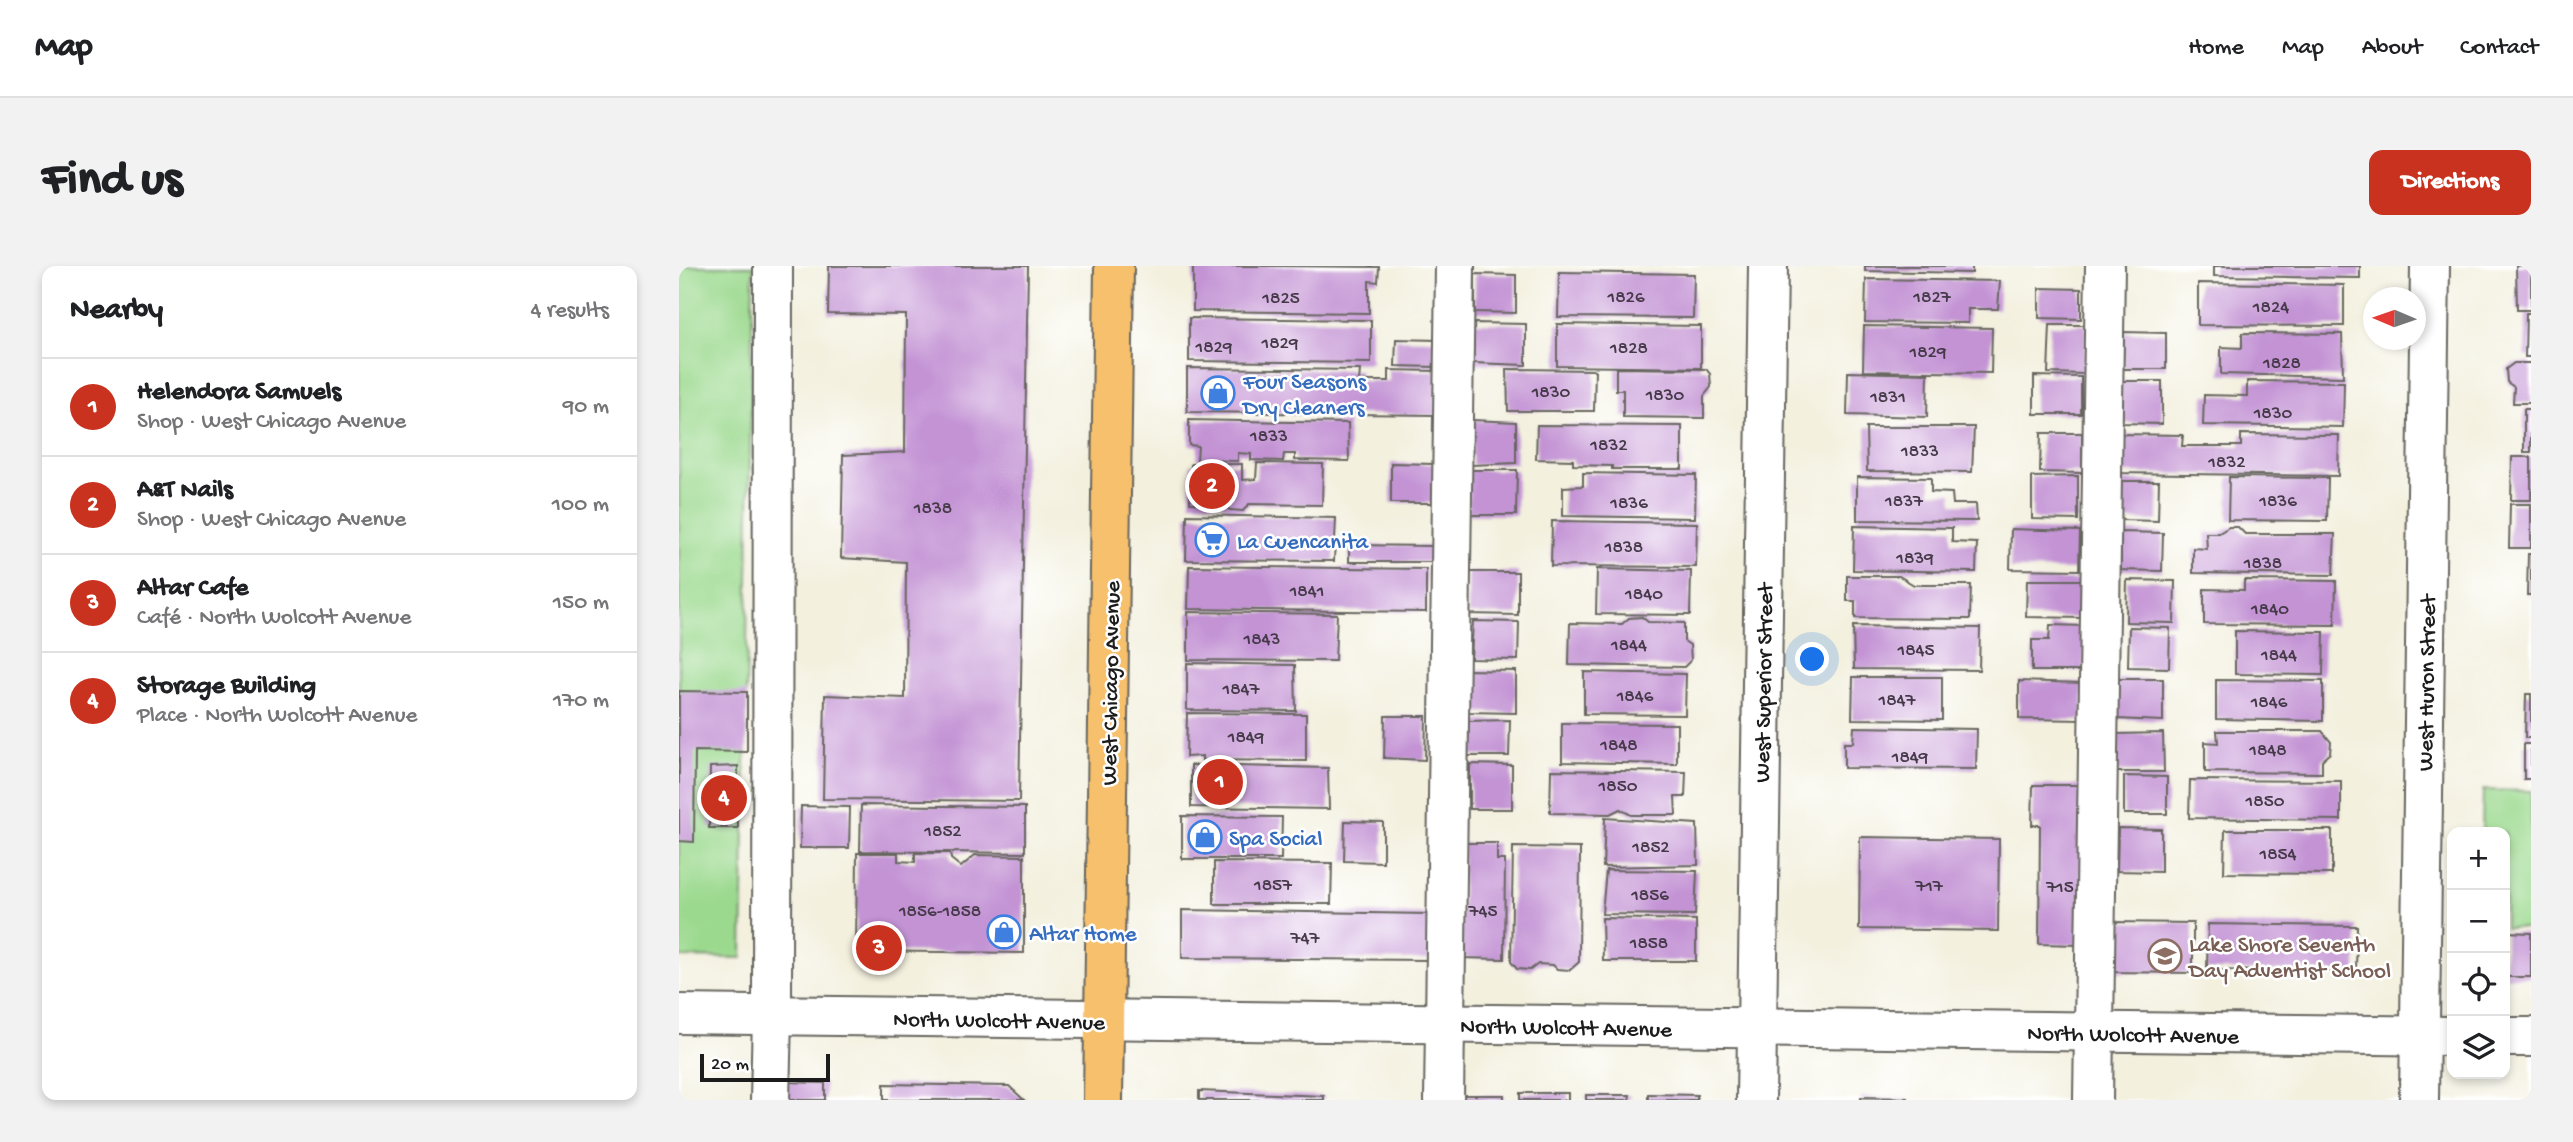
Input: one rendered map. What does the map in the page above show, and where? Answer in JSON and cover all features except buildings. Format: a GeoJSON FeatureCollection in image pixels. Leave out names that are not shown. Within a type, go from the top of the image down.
{"type":"FeatureCollection","features":[{"type":"Feature","properties":{"kind":"main road","name":"West Chicago Avenue"},"geometry":{"type":"LineString","coordinates":[[1103,1100],[1114,266]]}},
{"type":"Feature","properties":{"kind":"street"},"geometry":{"type":"LineString","coordinates":[[770,1100],[773,266]]}},
{"type":"Feature","properties":{"kind":"street"},"geometry":{"type":"LineString","coordinates":[[1444,1100],[1455,266]]}},
{"type":"Feature","properties":{"kind":"street","name":"West Superior Street"},"geometry":{"type":"LineString","coordinates":[[1756,1100],[1769,266]]}},
{"type":"Feature","properties":{"kind":"street"},"geometry":{"type":"LineString","coordinates":[[2093,1100],[2105,266]]}},
{"type":"Feature","properties":{"kind":"street","name":"West Huron Street"},"geometry":{"type":"LineString","coordinates":[[2419,1100],[2436,1036],[2430,266]]}},
{"type":"Feature","properties":{"kind":"street","name":"North Wolcott Avenue"},"geometry":{"type":"LineString","coordinates":[[679,1014],[2436,1036]]}},
{"type":"Feature","properties":{"kind":"street"},"geometry":{"type":"LineString","coordinates":[[2510,1037],[2531,1037]]}},
{"type":"Feature","properties":{"kind":"green space"},"geometry":{"type":"Polygon","coordinates":[[[679,266],[753,266],[742,958],[679,957],[679,266]]]}},
{"type":"Feature","properties":{"kind":"green space"},"geometry":{"type":"Polygon","coordinates":[[[2483,790],[2531,791],[2531,928],[2510,928],[2510,827],[2482,827],[2483,790]]]}},
{"type":"Feature","properties":{"kind":"place","name":"Four Seasons Dry Cleaners"},"geometry":{"type":"Point","coordinates":[1218,393]}},
{"type":"Feature","properties":{"kind":"place","name":"A&T Nails"},"geometry":{"type":"Point","coordinates":[1212,486]}},
{"type":"Feature","properties":{"kind":"place","name":"La Cuencanita"},"geometry":{"type":"Point","coordinates":[1212,540]}},
{"type":"Feature","properties":{"kind":"place","name":"Helendora Samuels"},"geometry":{"type":"Point","coordinates":[1220,782]}},
{"type":"Feature","properties":{"kind":"place","name":"Storage Building"},"geometry":{"type":"Point","coordinates":[724,798]}},
{"type":"Feature","properties":{"kind":"place","name":"Spa Social"},"geometry":{"type":"Point","coordinates":[1205,837]}},
{"type":"Feature","properties":{"kind":"place","name":"Altar Home"},"geometry":{"type":"Point","coordinates":[1004,932]}},
{"type":"Feature","properties":{"kind":"place","name":"Altar Cafe"},"geometry":{"type":"Point","coordinates":[879,948]}},
{"type":"Feature","properties":{"kind":"place","name":"Lake Shore Seventh Day Adventist School"},"geometry":{"type":"Point","coordinates":[2165,956]}}]}
